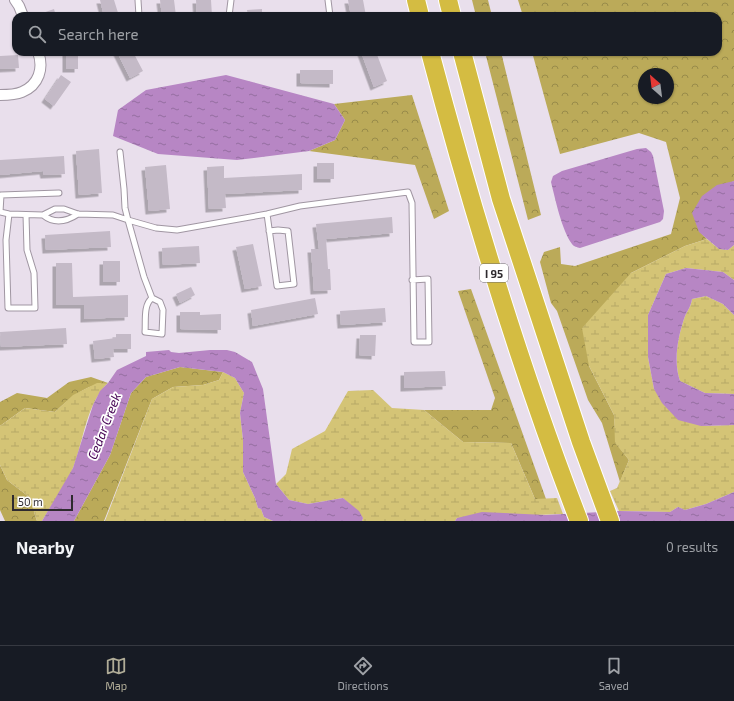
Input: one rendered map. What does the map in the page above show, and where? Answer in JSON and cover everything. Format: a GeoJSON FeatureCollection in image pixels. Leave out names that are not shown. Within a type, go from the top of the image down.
{"type":"FeatureCollection","features":[{"type":"Feature","properties":{"kind":"highway"},"geometry":{"type":"LineString","coordinates":[[416,0],[419,12]]}},
{"type":"Feature","properties":{"kind":"highway"},"geometry":{"type":"LineString","coordinates":[[448,0],[451,12]]}},
{"type":"Feature","properties":{"kind":"highway","name":"I 95"},"geometry":{"type":"LineString","coordinates":[[431,56],[502,300],[579,521]]}},
{"type":"Feature","properties":{"kind":"highway","name":"I 95"},"geometry":{"type":"LineString","coordinates":[[463,56],[501,199],[580,442],[610,521]]}},
{"type":"Feature","properties":{"kind":"street"},"geometry":{"type":"LineString","coordinates":[[15,0],[20,6],[22,12]]}},
{"type":"Feature","properties":{"kind":"street"},"geometry":{"type":"LineString","coordinates":[[0,95],[14,95],[22,92],[34,83],[41,70],[40,56]]}},
{"type":"Feature","properties":{"kind":"lane"},"geometry":{"type":"LineString","coordinates":[[138,0],[139,12]]}},
{"type":"Feature","properties":{"kind":"lane"},"geometry":{"type":"LineString","coordinates":[[230,12],[231,0]]}},
{"type":"Feature","properties":{"kind":"lane"},"geometry":{"type":"LineString","coordinates":[[328,0],[330,12]]}},
{"type":"Feature","properties":{"kind":"lane"},"geometry":{"type":"LineString","coordinates":[[120,152],[125,208],[144,277],[152,298],[160,302],[163,310],[162,334],[145,332],[146,305],[148,300],[152,298]]}},
{"type":"Feature","properties":{"kind":"lane"},"geometry":{"type":"LineString","coordinates":[[59,193],[1,195],[0,212],[8,214],[43,215],[55,209],[64,209],[78,214],[113,215],[156,228],[177,230],[267,214],[300,206],[408,192],[412,203],[412,280],[414,342],[429,342],[428,279],[412,280]]}},
{"type":"Feature","properties":{"kind":"lane"},"geometry":{"type":"LineString","coordinates":[[8,214],[6,240],[8,308],[35,308],[34,273],[27,250],[26,214]]}},
{"type":"Feature","properties":{"kind":"lane"},"geometry":{"type":"LineString","coordinates":[[43,215],[49,220],[59,221],[70,219],[78,214]]}},
{"type":"Feature","properties":{"kind":"lane"},"geometry":{"type":"LineString","coordinates":[[267,214],[269,231],[277,286],[294,284],[288,231],[269,231]]}},
{"type":"Feature","properties":{"kind":"green space"},"geometry":{"type":"Polygon","coordinates":[[[472,0],[488,0],[491,12],[475,12],[472,0]]]}},
{"type":"Feature","properties":{"kind":"green space"},"geometry":{"type":"Polygon","coordinates":[[[518,0],[734,0],[734,181],[699,231],[707,239],[685,246],[631,273],[589,366],[614,415],[616,443],[629,460],[620,482],[602,423],[588,400],[557,311],[551,303],[540,262],[544,252],[560,247],[561,264],[575,266],[671,234],[680,198],[666,142],[639,133],[560,154],[533,56],[722,56],[722,12],[522,12],[518,0]]]}},
{"type":"Feature","properties":{"kind":"green space"},"geometry":{"type":"Polygon","coordinates":[[[486,56],[502,56],[541,215],[528,220],[486,56]]]}},
{"type":"Feature","properties":{"kind":"green space"},"geometry":{"type":"Polygon","coordinates":[[[412,95],[449,211],[434,219],[415,165],[309,151],[335,140],[345,120],[334,104],[412,95]]]}},
{"type":"Feature","properties":{"kind":"green space"},"geometry":{"type":"Polygon","coordinates":[[[707,239],[719,249],[728,250],[734,245],[734,280],[723,272],[686,268],[666,274],[648,315],[648,357],[654,389],[701,426],[734,425],[734,492],[706,504],[685,510],[678,507],[670,512],[619,511],[610,491],[617,488],[629,460],[615,443],[614,415],[589,366],[582,328],[631,273],[685,246],[707,239]]]}},
{"type":"Feature","properties":{"kind":"green space"},"geometry":{"type":"Polygon","coordinates":[[[471,289],[546,499],[535,499],[511,443],[463,442],[424,410],[491,410],[495,398],[458,291],[471,289]]]}},
{"type":"Feature","properties":{"kind":"green space"},"geometry":{"type":"Polygon","coordinates":[[[706,296],[723,304],[734,315],[734,394],[705,393],[680,381],[677,365],[677,348],[682,324],[692,299],[706,296]]]}},
{"type":"Feature","properties":{"kind":"green space"},"geometry":{"type":"Polygon","coordinates":[[[180,367],[223,372],[219,380],[203,385],[173,387],[152,399],[104,521],[74,521],[110,455],[131,393],[146,377],[180,367]]]}},
{"type":"Feature","properties":{"kind":"green space"},"geometry":{"type":"Polygon","coordinates":[[[223,372],[235,378],[244,393],[240,413],[243,440],[243,472],[258,508],[261,509],[264,517],[273,521],[105,521],[152,399],[173,387],[203,385],[219,380],[223,372]]]}},
{"type":"Feature","properties":{"kind":"green space"},"geometry":{"type":"Polygon","coordinates":[[[91,377],[108,383],[86,389],[73,397],[55,412],[25,408],[0,426],[0,402],[17,393],[47,398],[69,382],[91,377]]]}},
{"type":"Feature","properties":{"kind":"green space"},"geometry":{"type":"Polygon","coordinates":[[[97,383],[108,383],[95,401],[90,412],[73,468],[63,488],[42,521],[37,521],[34,512],[33,500],[7,480],[0,465],[0,426],[25,408],[55,412],[73,395],[97,383]]]}},
{"type":"Feature","properties":{"kind":"green space"},"geometry":{"type":"Polygon","coordinates":[[[373,390],[392,408],[424,410],[463,442],[511,443],[535,499],[557,498],[563,514],[457,518],[455,521],[362,521],[363,518],[343,498],[308,504],[289,500],[276,484],[286,474],[292,449],[325,431],[348,391],[373,390]]]}},
{"type":"Feature","properties":{"kind":"green space"},"geometry":{"type":"Polygon","coordinates":[[[0,465],[7,480],[33,500],[34,512],[37,521],[5,521],[0,510],[0,465]]]}},
{"type":"Feature","properties":{"kind":"water"},"geometry":{"type":"Polygon","coordinates":[[[226,75],[334,104],[345,120],[335,140],[309,151],[237,160],[158,154],[113,136],[118,110],[146,90],[226,75]]]}},
{"type":"Feature","properties":{"kind":"water"},"geometry":{"type":"Polygon","coordinates":[[[646,148],[653,156],[664,211],[663,219],[660,222],[580,248],[574,246],[568,238],[559,214],[551,182],[553,176],[562,171],[637,149],[646,148]]]}},
{"type":"Feature","properties":{"kind":"water"},"geometry":{"type":"Polygon","coordinates":[[[734,181],[734,245],[728,250],[719,249],[699,232],[692,213],[702,196],[717,185],[734,181]]]}},
{"type":"Feature","properties":{"kind":"water"},"geometry":{"type":"Polygon","coordinates":[[[686,268],[723,272],[734,280],[734,315],[723,304],[706,296],[692,299],[680,332],[677,348],[677,365],[680,381],[705,393],[734,394],[734,425],[701,426],[678,420],[662,403],[654,389],[648,357],[648,315],[666,274],[686,268]]]}},
{"type":"Feature","properties":{"kind":"water","name":"Cedar Creek"},"geometry":{"type":"Polygon","coordinates":[[[169,350],[171,352],[179,353],[227,350],[235,352],[252,362],[263,389],[276,484],[289,500],[308,504],[343,498],[359,511],[363,518],[362,521],[273,521],[264,517],[261,509],[258,508],[243,472],[243,440],[240,413],[244,393],[235,378],[223,372],[180,367],[146,377],[131,393],[110,455],[74,521],[42,521],[73,468],[93,405],[100,391],[117,370],[146,356],[146,352],[169,350]]]}},
{"type":"Feature","properties":{"kind":"water"},"geometry":{"type":"Polygon","coordinates":[[[734,492],[734,521],[455,521],[457,518],[482,512],[546,515],[619,511],[670,512],[678,507],[685,510],[706,504],[734,492]]]}},
{"type":"Feature","properties":{"kind":"building"},"geometry":{"type":"Polygon","coordinates":[[[100,0],[114,0],[118,12],[103,12],[100,0]]]}},
{"type":"Feature","properties":{"kind":"building"},"geometry":{"type":"Polygon","coordinates":[[[160,0],[174,0],[176,12],[162,12],[160,0]]]}},
{"type":"Feature","properties":{"kind":"building"},"geometry":{"type":"Polygon","coordinates":[[[196,0],[211,0],[212,12],[197,12],[196,0]]]}},
{"type":"Feature","properties":{"kind":"building"},"geometry":{"type":"Polygon","coordinates":[[[348,0],[363,0],[365,12],[350,12],[348,0]]]}},
{"type":"Feature","properties":{"kind":"building"},"geometry":{"type":"Polygon","coordinates":[[[54,9],[55,12],[46,12],[54,9]]]}},
{"type":"Feature","properties":{"kind":"building"},"geometry":{"type":"Polygon","coordinates":[[[262,9],[262,12],[247,12],[247,10],[262,9]]]}},
{"type":"Feature","properties":{"kind":"building"},"geometry":{"type":"Polygon","coordinates":[[[0,56],[18,56],[19,68],[0,69],[0,56]]]}},
{"type":"Feature","properties":{"kind":"building"},"geometry":{"type":"Polygon","coordinates":[[[66,56],[78,56],[78,69],[66,69],[66,56]]]}},
{"type":"Feature","properties":{"kind":"building"},"geometry":{"type":"Polygon","coordinates":[[[119,56],[135,56],[143,71],[130,78],[119,56]]]}},
{"type":"Feature","properties":{"kind":"building"},"geometry":{"type":"Polygon","coordinates":[[[362,56],[378,56],[387,81],[374,87],[362,56]]]}},
{"type":"Feature","properties":{"kind":"building"},"geometry":{"type":"Polygon","coordinates":[[[300,70],[333,70],[333,84],[300,83],[300,70]]]}},
{"type":"Feature","properties":{"kind":"building"},"geometry":{"type":"Polygon","coordinates":[[[61,75],[71,82],[54,106],[45,99],[61,75]]]}},
{"type":"Feature","properties":{"kind":"building"},"geometry":{"type":"Polygon","coordinates":[[[99,149],[102,193],[79,195],[76,151],[99,149]]]}},
{"type":"Feature","properties":{"kind":"building"},"geometry":{"type":"Polygon","coordinates":[[[64,156],[65,174],[44,175],[43,171],[0,175],[0,160],[64,156]]]}},
{"type":"Feature","properties":{"kind":"building"},"geometry":{"type":"Polygon","coordinates":[[[317,163],[334,163],[334,179],[317,179],[317,163]]]}},
{"type":"Feature","properties":{"kind":"building"},"geometry":{"type":"Polygon","coordinates":[[[166,165],[170,209],[149,211],[145,167],[166,165]]]}},
{"type":"Feature","properties":{"kind":"building"},"geometry":{"type":"Polygon","coordinates":[[[224,166],[224,178],[302,174],[302,190],[225,194],[226,208],[209,209],[207,167],[224,166]]]}},
{"type":"Feature","properties":{"kind":"building"},"geometry":{"type":"Polygon","coordinates":[[[392,217],[393,233],[326,239],[331,290],[314,291],[311,249],[319,249],[316,224],[392,217]]]}},
{"type":"Feature","properties":{"kind":"building"},"geometry":{"type":"Polygon","coordinates":[[[110,231],[111,247],[46,250],[45,235],[110,231]]]}},
{"type":"Feature","properties":{"kind":"building"},"geometry":{"type":"Polygon","coordinates":[[[253,244],[262,286],[245,289],[236,247],[253,244]]]}},
{"type":"Feature","properties":{"kind":"building"},"geometry":{"type":"Polygon","coordinates":[[[199,246],[200,263],[163,265],[162,248],[199,246]]]}},
{"type":"Feature","properties":{"kind":"building"},"geometry":{"type":"Polygon","coordinates":[[[103,261],[120,261],[120,282],[103,282],[103,261]]]}},
{"type":"Feature","properties":{"kind":"building"},"geometry":{"type":"Polygon","coordinates":[[[56,263],[72,263],[73,297],[128,295],[128,317],[84,319],[84,305],[56,305],[56,263]]]}},
{"type":"Feature","properties":{"kind":"building"},"geometry":{"type":"Polygon","coordinates":[[[191,287],[195,295],[180,303],[176,294],[191,287]]]}},
{"type":"Feature","properties":{"kind":"building"},"geometry":{"type":"Polygon","coordinates":[[[315,298],[318,314],[253,326],[251,310],[315,298]]]}},
{"type":"Feature","properties":{"kind":"building"},"geometry":{"type":"Polygon","coordinates":[[[385,308],[386,322],[341,325],[340,311],[385,308]]]}},
{"type":"Feature","properties":{"kind":"building"},"geometry":{"type":"Polygon","coordinates":[[[180,312],[200,312],[200,315],[221,314],[221,330],[180,329],[180,312]]]}},
{"type":"Feature","properties":{"kind":"building"},"geometry":{"type":"Polygon","coordinates":[[[66,328],[67,344],[1,347],[0,332],[66,328]]]}},
{"type":"Feature","properties":{"kind":"building"},"geometry":{"type":"Polygon","coordinates":[[[116,334],[131,334],[131,349],[113,349],[114,357],[95,359],[93,341],[116,338],[116,334]]]}},
{"type":"Feature","properties":{"kind":"building"},"geometry":{"type":"Polygon","coordinates":[[[360,335],[376,335],[375,356],[359,355],[360,335]]]}},
{"type":"Feature","properties":{"kind":"building"},"geometry":{"type":"Polygon","coordinates":[[[445,371],[446,386],[404,388],[404,372],[445,371]]]}}]}
